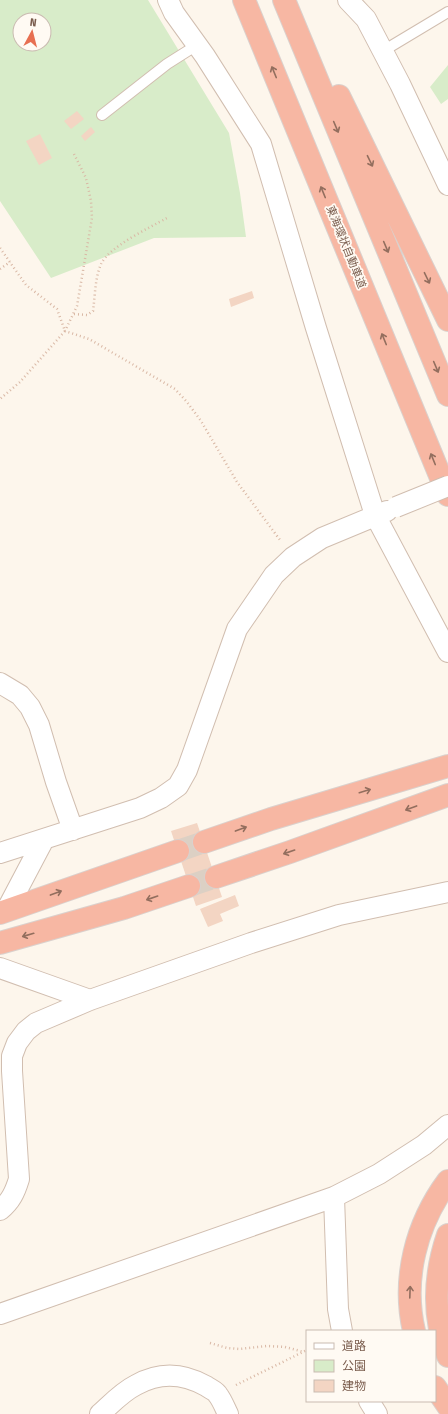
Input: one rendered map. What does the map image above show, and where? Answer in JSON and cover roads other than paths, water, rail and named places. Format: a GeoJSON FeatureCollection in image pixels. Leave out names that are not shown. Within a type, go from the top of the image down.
{"type":"FeatureCollection","features":[{"type":"Feature","properties":{"kind":"highway","name":"東海環状自動車道"},"geometry":{"type":"LineString","coordinates":[[244,0],[448,495]]}},
{"type":"Feature","properties":{"kind":"highway"},"geometry":{"type":"LineString","coordinates":[[284,0],[448,395]]}},
{"type":"Feature","properties":{"kind":"highway"},"geometry":{"type":"LineString","coordinates":[[292,0],[448,320]]}},
{"type":"Feature","properties":{"kind":"highway"},"geometry":{"type":"LineString","coordinates":[[204,842],[271,819],[448,766]]}},
{"type":"Feature","properties":{"kind":"highway"},"geometry":{"type":"LineString","coordinates":[[216,877],[448,795]]}},
{"type":"Feature","properties":{"kind":"highway"},"geometry":{"type":"LineString","coordinates":[[2,912],[178,851]]}},
{"type":"Feature","properties":{"kind":"highway"},"geometry":{"type":"LineString","coordinates":[[0,943],[124,908],[189,886]]}},
{"type":"Feature","properties":{"kind":"highway"},"geometry":{"type":"LineString","coordinates":[[414,1330],[409,1295],[417,1240],[426,1216],[448,1181]]}},
{"type":"Feature","properties":{"kind":"highway"},"geometry":{"type":"LineString","coordinates":[[448,1235],[442,1253],[437,1279],[436,1305],[440,1330],[448,1356]]}},
{"type":"Feature","properties":{"kind":"highway"},"geometry":{"type":"LineString","coordinates":[[436,1388],[448,1406]]}},
{"type":"Feature","properties":{"kind":"street"},"geometry":{"type":"LineString","coordinates":[[168,0],[174,13],[197,45],[261,144],[374,515],[448,652]]}},
{"type":"Feature","properties":{"kind":"street"},"geometry":{"type":"LineString","coordinates":[[348,0],[366,19],[400,84],[448,185]]}},
{"type":"Feature","properties":{"kind":"street"},"geometry":{"type":"LineString","coordinates":[[0,853],[140,808],[161,798],[178,786],[187,770],[236,629],[274,575],[293,557],[322,538],[374,515],[448,486]]}},
{"type":"Feature","properties":{"kind":"street"},"geometry":{"type":"LineString","coordinates":[[0,683],[20,695],[30,707],[39,725],[56,782],[73,830]]}},
{"type":"Feature","properties":{"kind":"street"},"geometry":{"type":"LineString","coordinates":[[2,912],[44,839]]}},
{"type":"Feature","properties":{"kind":"street"},"geometry":{"type":"LineString","coordinates":[[0,1210],[8,1203],[15,1193],[19,1179],[12,1056],[17,1043],[26,1031],[36,1023],[90,1000],[251,943],[339,915],[448,892]]}},
{"type":"Feature","properties":{"kind":"street"},"geometry":{"type":"LineString","coordinates":[[0,968],[90,1000]]}},
{"type":"Feature","properties":{"kind":"street"},"geometry":{"type":"LineString","coordinates":[[0,1314],[334,1197],[379,1174],[424,1144],[448,1125]]}},
{"type":"Feature","properties":{"kind":"street"},"geometry":{"type":"LineString","coordinates":[[334,1197],[338,1309],[342,1330]]}},
{"type":"Feature","properties":{"kind":"street"},"geometry":{"type":"LineString","coordinates":[[100,1414],[122,1394],[136,1384],[162,1375],[189,1378],[200,1383],[218,1394],[228,1414]]}},
{"type":"Feature","properties":{"kind":"street"},"geometry":{"type":"LineString","coordinates":[[370,1402],[377,1414]]}},
{"type":"Feature","properties":{"kind":"lane"},"geometry":{"type":"LineString","coordinates":[[383,51],[448,12]]}},
{"type":"Feature","properties":{"kind":"lane"},"geometry":{"type":"LineString","coordinates":[[102,115],[167,64],[197,45]]}},
{"type":"Feature","properties":{"kind":"tunnel"},"geometry":{"type":"LineString","coordinates":[[178,851],[204,842]]}},
{"type":"Feature","properties":{"kind":"tunnel"},"geometry":{"type":"LineString","coordinates":[[189,886],[216,877]]}}]}
